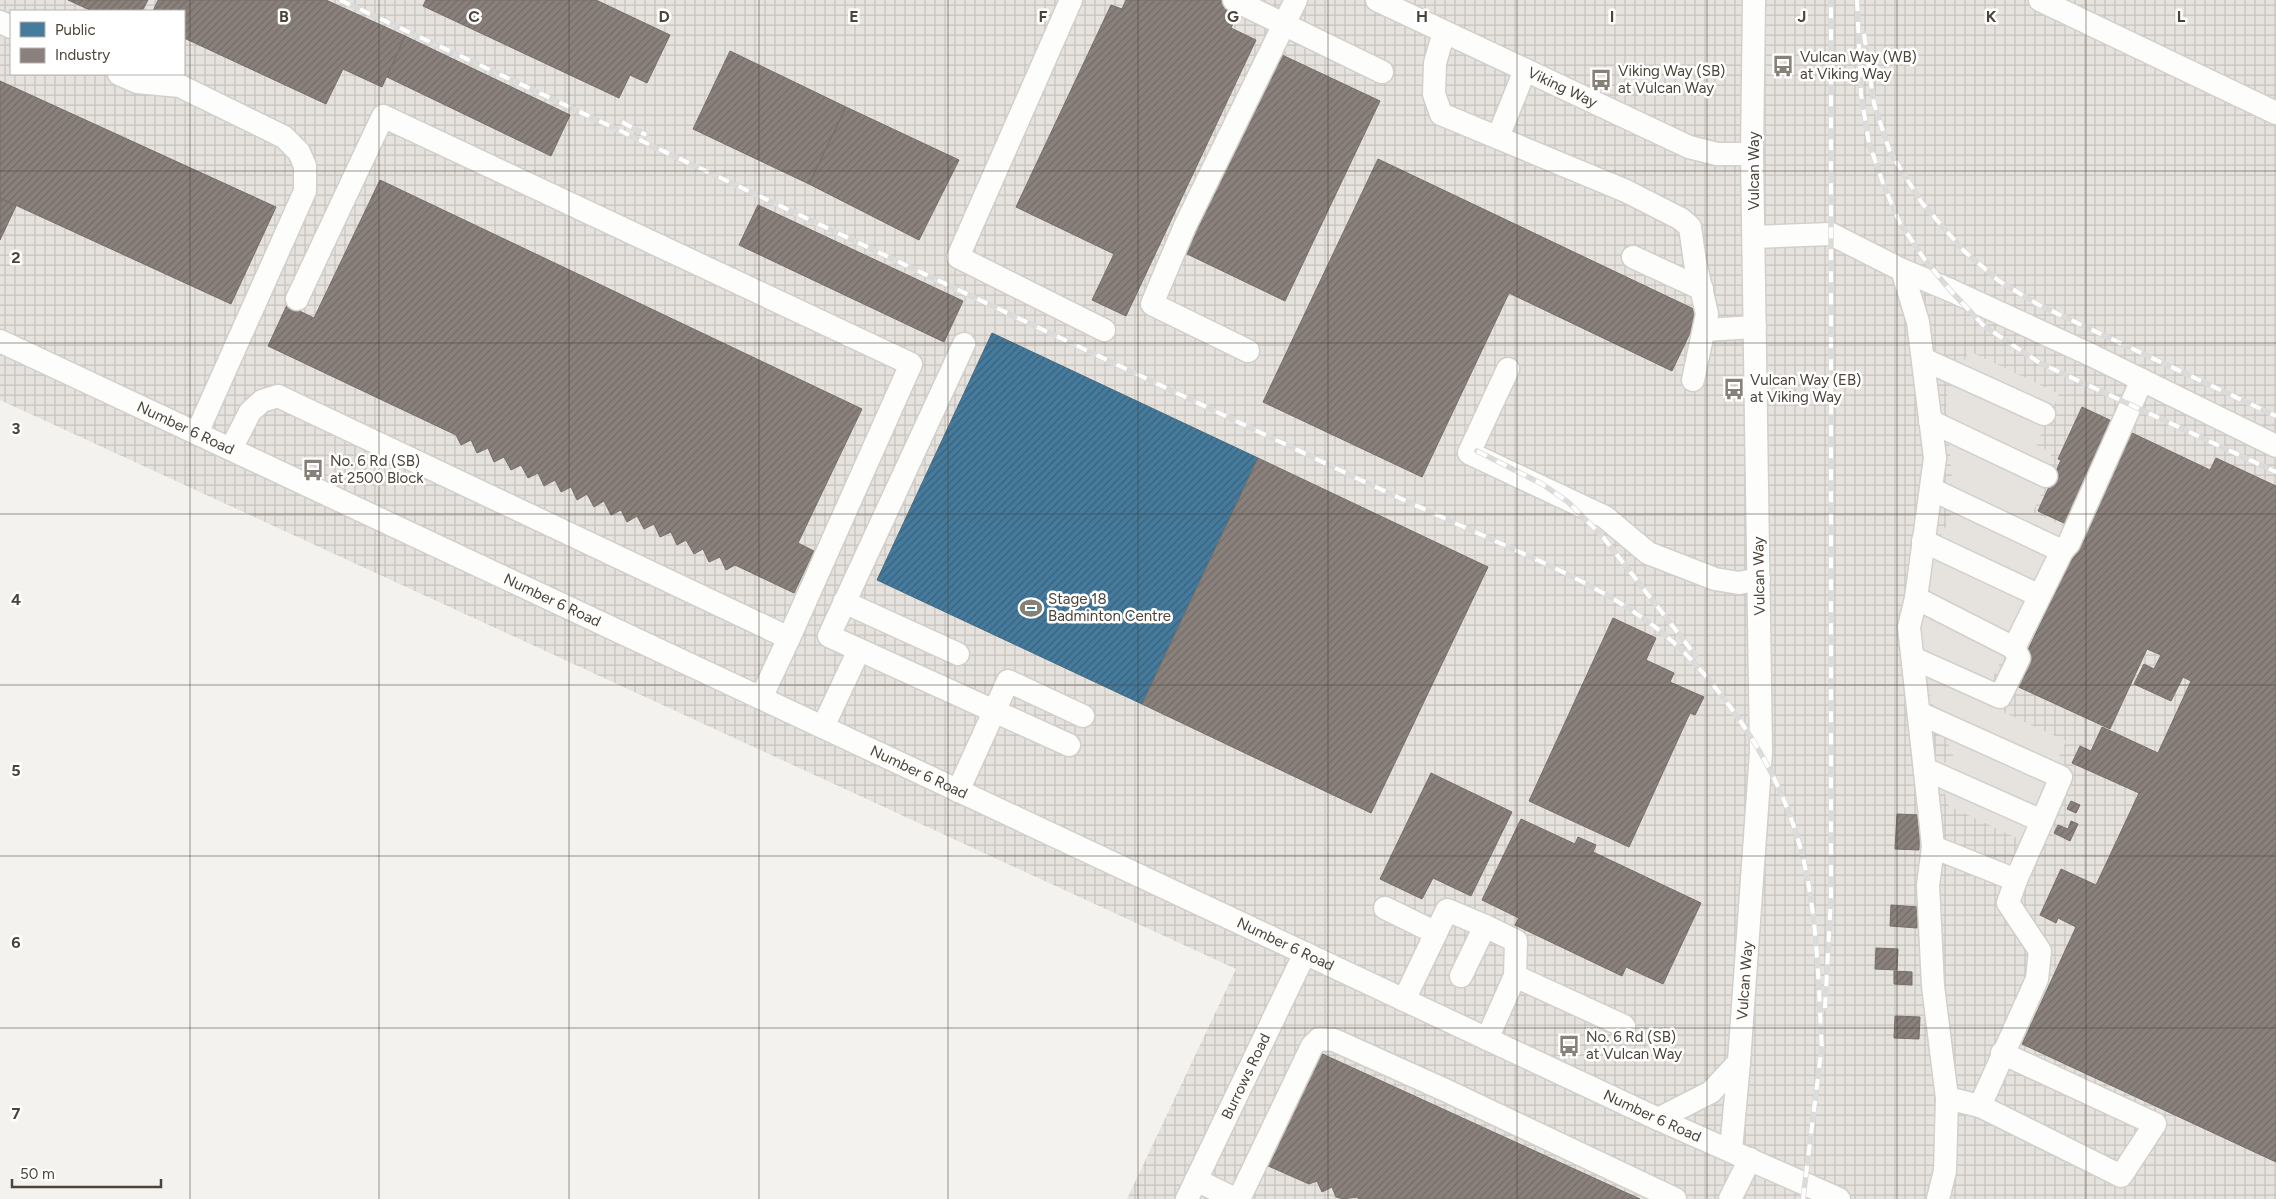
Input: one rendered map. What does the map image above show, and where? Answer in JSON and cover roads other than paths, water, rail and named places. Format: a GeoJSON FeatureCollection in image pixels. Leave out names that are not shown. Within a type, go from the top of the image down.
{"type":"FeatureCollection","features":[{"type":"Feature","properties":{"kind":"street"},"geometry":{"type":"LineString","coordinates":[[1071,0],[958,257],[1104,330]]}},
{"type":"Feature","properties":{"kind":"street"},"geometry":{"type":"LineString","coordinates":[[1234,0],[1382,72]]}},
{"type":"Feature","properties":{"kind":"street"},"geometry":{"type":"LineString","coordinates":[[1248,351],[1152,304],[1185,226],[1296,0]]}},
{"type":"Feature","properties":{"kind":"street","name":"Viking Way"},"geometry":{"type":"LineString","coordinates":[[1377,0],[1689,147],[1717,154],[1752,154]]}},
{"type":"Feature","properties":{"kind":"street","name":"Vulcan Way"},"geometry":{"type":"LineString","coordinates":[[1740,1155],[1739,1062],[1761,752],[1752,154],[1754,0]]}},
{"type":"Feature","properties":{"kind":"street"},"geometry":{"type":"LineString","coordinates":[[2040,0],[2276,113]]}},
{"type":"Feature","properties":{"kind":"street"},"geometry":{"type":"LineString","coordinates":[[1444,32],[1435,63],[1434,94],[1442,114],[1626,191],[1681,219],[1690,227],[1707,314],[1693,380]]}},
{"type":"Feature","properties":{"kind":"street"},"geometry":{"type":"LineString","coordinates":[[1498,137],[1525,70]]}},
{"type":"Feature","properties":{"kind":"street"},"geometry":{"type":"LineString","coordinates":[[121,75],[137,82],[180,86],[284,137],[299,152],[305,166],[305,191],[197,433]]}},
{"type":"Feature","properties":{"kind":"street"},"geometry":{"type":"LineString","coordinates":[[297,299],[383,116],[911,364],[761,698]]}},
{"type":"Feature","properties":{"kind":"street"},"geometry":{"type":"LineString","coordinates":[[1754,237],[1831,234],[1902,270],[1950,290],[2142,380],[2276,446]]}},
{"type":"Feature","properties":{"kind":"street"},"geometry":{"type":"LineString","coordinates":[[1633,257],[1702,289]]}},
{"type":"Feature","properties":{"kind":"street"},"geometry":{"type":"LineString","coordinates":[[1902,270],[1918,322],[1935,458],[1922,541],[1916,598],[1910,627],[1933,846],[1928,885],[1933,986],[1947,1098],[1945,1171],[1938,1199]]}},
{"type":"Feature","properties":{"kind":"street"},"geometry":{"type":"LineString","coordinates":[[1704,330],[1755,327]]}},
{"type":"Feature","properties":{"kind":"street","name":"Number 6 Road"},"geometry":{"type":"LineString","coordinates":[[0,341],[1658,1119],[1839,1199]]}},
{"type":"Feature","properties":{"kind":"street"},"geometry":{"type":"LineString","coordinates":[[964,344],[829,636],[1069,745]]}},
{"type":"Feature","properties":{"kind":"street"},"geometry":{"type":"LineString","coordinates":[[1923,359],[2044,414]]}},
{"type":"Feature","properties":{"kind":"street"},"geometry":{"type":"LineString","coordinates":[[1508,369],[1469,453],[1605,517],[1648,553],[1715,579],[1739,583],[1759,578]]}},
{"type":"Feature","properties":{"kind":"street"},"geometry":{"type":"LineString","coordinates":[[2014,648],[2038,595],[2062,551],[2069,543],[2142,380]]}},
{"type":"Feature","properties":{"kind":"street"},"geometry":{"type":"LineString","coordinates":[[231,449],[250,412],[262,400],[278,396],[789,638]]}},
{"type":"Feature","properties":{"kind":"street"},"geometry":{"type":"LineString","coordinates":[[1930,421],[2046,476]]}},
{"type":"Feature","properties":{"kind":"street"},"geometry":{"type":"LineString","coordinates":[[1931,488],[2062,551]]}},
{"type":"Feature","properties":{"kind":"street"},"geometry":{"type":"LineString","coordinates":[[1922,541],[2038,595]]}},
{"type":"Feature","properties":{"kind":"street"},"geometry":{"type":"LineString","coordinates":[[1913,658],[2000,697],[2018,658],[2014,648],[1916,598]]}},
{"type":"Feature","properties":{"kind":"street"},"geometry":{"type":"LineString","coordinates":[[844,602],[958,654]]}},
{"type":"Feature","properties":{"kind":"street"},"geometry":{"type":"LineString","coordinates":[[823,727],[859,650]]}},
{"type":"Feature","properties":{"kind":"street"},"geometry":{"type":"LineString","coordinates":[[958,791],[1008,682],[1083,716]]}},
{"type":"Feature","properties":{"kind":"street"},"geometry":{"type":"LineString","coordinates":[[1919,713],[2061,777],[2016,880],[2008,903],[2040,951],[2037,979],[2002,1053],[1980,1106]]}},
{"type":"Feature","properties":{"kind":"street"},"geometry":{"type":"LineString","coordinates":[[1925,769],[2042,821]]}},
{"type":"Feature","properties":{"kind":"street"},"geometry":{"type":"LineString","coordinates":[[1933,846],[2016,880]]}},
{"type":"Feature","properties":{"kind":"street"},"geometry":{"type":"LineString","coordinates":[[1384,908],[1436,932]]}},
{"type":"Feature","properties":{"kind":"street"},"geometry":{"type":"LineString","coordinates":[[1404,1000],[1447,910],[1485,926],[1516,941],[1515,976],[1487,1039]]}},
{"type":"Feature","properties":{"kind":"street"},"geometry":{"type":"LineString","coordinates":[[1461,976],[1485,926]]}},
{"type":"Feature","properties":{"kind":"street","name":"Burrows Road"},"geometry":{"type":"LineString","coordinates":[[1191,1190],[1305,953]]}},
{"type":"Feature","properties":{"kind":"street"},"geometry":{"type":"LineString","coordinates":[[1515,976],[1624,1026]]}},
{"type":"Feature","properties":{"kind":"street"},"geometry":{"type":"LineString","coordinates":[[1191,1190],[1237,1199],[1312,1046],[1319,1039],[1334,1040],[1445,1090],[1675,1199]]}},
{"type":"Feature","properties":{"kind":"street"},"geometry":{"type":"LineString","coordinates":[[1947,1098],[1980,1106],[2121,1176],[2155,1124],[2002,1053]]}},
{"type":"Feature","properties":{"kind":"street"},"geometry":{"type":"LineString","coordinates":[[1658,1119],[1711,1092],[1739,1062]]}},
{"type":"Feature","properties":{"kind":"street"},"geometry":{"type":"LineString","coordinates":[[1730,1199],[1740,1155]]}},
{"type":"Feature","properties":{"kind":"railway"},"geometry":{"type":"LineString","coordinates":[[340,0],[1372,485],[1568,574],[1623,605],[1649,623],[1674,643],[1696,665],[1727,702],[1754,742],[1787,807],[1803,857],[1813,911],[1822,1051]]}},
{"type":"Feature","properties":{"kind":"railway"},"geometry":{"type":"LineString","coordinates":[[1825,1008],[1831,898],[1831,0]]}},
{"type":"Feature","properties":{"kind":"railway"},"geometry":{"type":"LineString","coordinates":[[1857,0],[1861,94],[1869,143],[1884,186],[1900,223],[1925,260],[1950,290],[1984,326],[2040,363],[2276,472]]}},
{"type":"Feature","properties":{"kind":"railway"},"geometry":{"type":"LineString","coordinates":[[1864,34],[1874,104],[1890,152],[1922,203],[1963,250],[1999,281],[2039,305],[2276,416]]}},
{"type":"Feature","properties":{"kind":"railway"},"geometry":{"type":"LineString","coordinates":[[622,122],[646,135]]}},
{"type":"Feature","properties":{"kind":"railway"},"geometry":{"type":"LineString","coordinates":[[1477,451],[1542,484],[1568,502],[1603,537],[1696,656]]}},
{"type":"Feature","properties":{"kind":"railway"},"geometry":{"type":"LineString","coordinates":[[1803,1199],[1822,1045]]}},
{"type":"Feature","properties":{"kind":"place","name":"Vulcan Way (WB) at Viking Way"},"geometry":{"type":"Point","coordinates":[1783,66]}},
{"type":"Feature","properties":{"kind":"place","name":"Viking Way (SB) at Vulcan Way"},"geometry":{"type":"Point","coordinates":[1601,80]}},
{"type":"Feature","properties":{"kind":"place","name":"Vulcan Way (EB) at Viking Way"},"geometry":{"type":"Point","coordinates":[1734,389]}},
{"type":"Feature","properties":{"kind":"place","name":"No. 6 Rd (SB) at 2500 Block"},"geometry":{"type":"Point","coordinates":[313,470]}},
{"type":"Feature","properties":{"kind":"place","name":"Stage 18 Badminton Centre"},"geometry":{"type":"Point","coordinates":[1031,608]}},
{"type":"Feature","properties":{"kind":"place","name":"No. 6 Rd (SB) at Vulcan Way"},"geometry":{"type":"Point","coordinates":[1569,1046]}}]}
